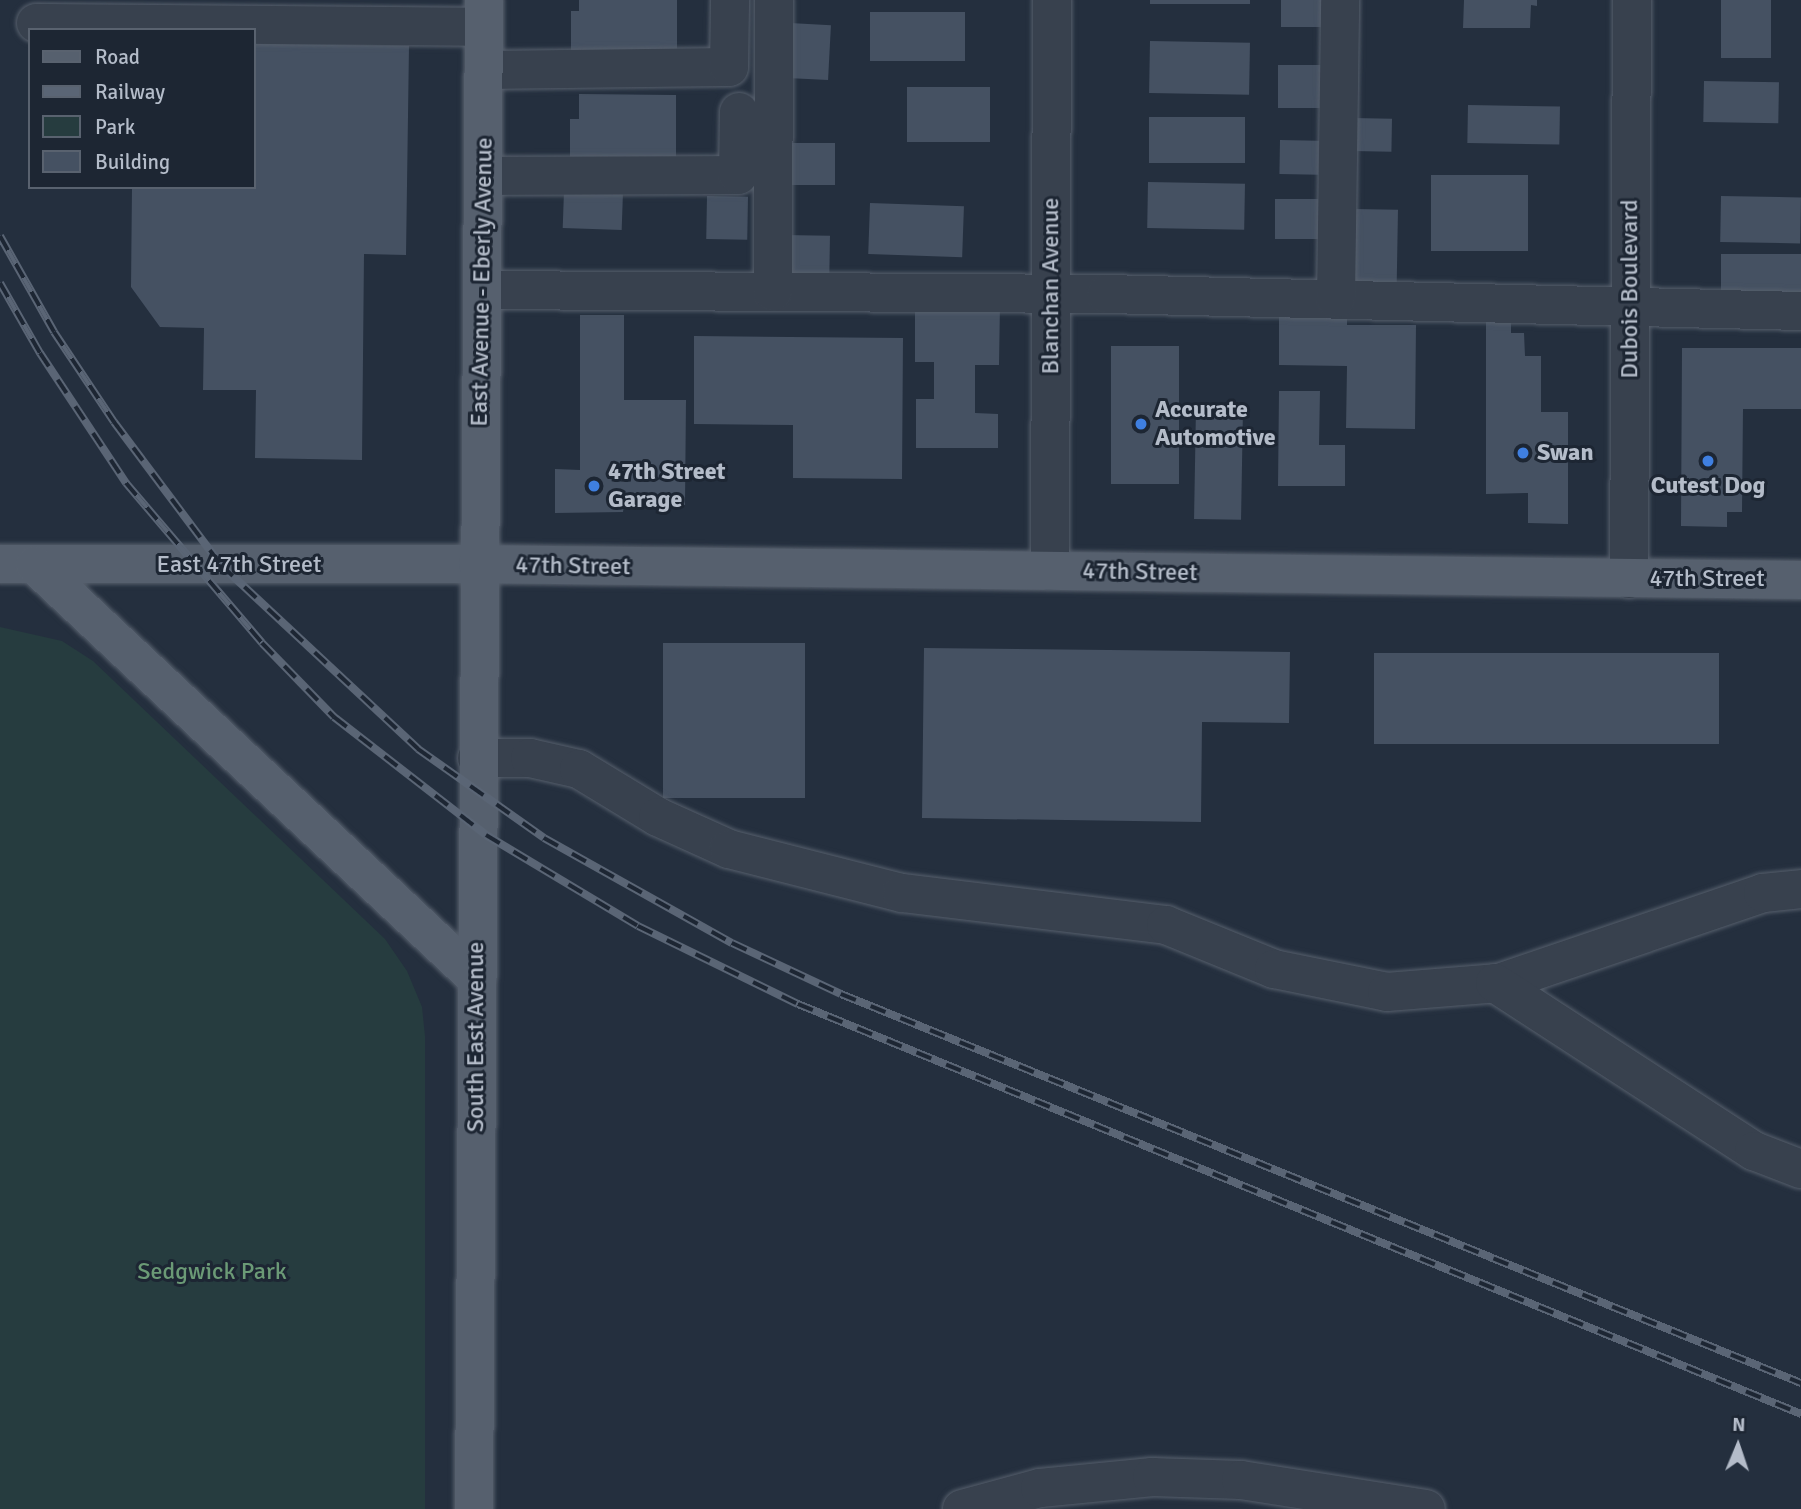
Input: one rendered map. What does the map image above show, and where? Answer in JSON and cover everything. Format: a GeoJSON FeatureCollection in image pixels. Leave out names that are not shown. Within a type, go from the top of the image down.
{"type":"FeatureCollection","features":[{"type":"Feature","properties":{"kind":"main road","name":"East Avenue - Eberly Avenue"},"geometry":{"type":"LineString","coordinates":[[478,564],[484,13]]}},
{"type":"Feature","properties":{"kind":"main road","name":"East 47th Street"},"geometry":{"type":"LineString","coordinates":[[17,564],[478,564]]}},
{"type":"Feature","properties":{"kind":"main road"},"geometry":{"type":"LineString","coordinates":[[17,564],[477,979]]}},
{"type":"Feature","properties":{"kind":"main road","name":"47th Street"},"geometry":{"type":"LineString","coordinates":[[478,564],[1801,580]]}},
{"type":"Feature","properties":{"kind":"main road","name":"South East Avenue"},"geometry":{"type":"LineString","coordinates":[[474,1509],[478,564]]}},
{"type":"Feature","properties":{"kind":"street"},"geometry":{"type":"LineString","coordinates":[[484,69],[729,67],[730,0]]}},
{"type":"Feature","properties":{"kind":"street"},"geometry":{"type":"LineString","coordinates":[[773,292],[774,0]]}},
{"type":"Feature","properties":{"kind":"street","name":"Blanchan Avenue"},"geometry":{"type":"LineString","coordinates":[[1050,571],[1052,0]]}},
{"type":"Feature","properties":{"kind":"street"},"geometry":{"type":"LineString","coordinates":[[1336,299],[1340,0]]}},
{"type":"Feature","properties":{"kind":"street","name":"Dubois Boulevard"},"geometry":{"type":"LineString","coordinates":[[1629,579],[1632,0]]}},
{"type":"Feature","properties":{"kind":"street"},"geometry":{"type":"LineString","coordinates":[[36,23],[484,13]]}},
{"type":"Feature","properties":{"kind":"street"},"geometry":{"type":"LineString","coordinates":[[483,176],[738,175],[739,112]]}},
{"type":"Feature","properties":{"kind":"street"},"geometry":{"type":"LineString","coordinates":[[482,290],[1051,293],[1801,311]]}},
{"type":"Feature","properties":{"kind":"street"},"geometry":{"type":"LineString","coordinates":[[477,758],[530,758],[579,769],[659,817],[729,849],[902,893],[1166,925],[1274,969],[1387,992],[1495,983],[1763,893],[1801,889]]}},
{"type":"Feature","properties":{"kind":"street"},"geometry":{"type":"LineString","coordinates":[[1495,983],[1754,1151],[1801,1169]]}},
{"type":"Feature","properties":{"kind":"street"},"geometry":{"type":"LineString","coordinates":[[962,1509],[1040,1488],[1152,1477],[1241,1480],[1426,1509]]}},
{"type":"Feature","properties":{"kind":"green space","name":"Sedgwick Park"},"geometry":{"type":"Polygon","coordinates":[[[0,627],[62,641],[93,661],[385,939],[407,971],[422,1007],[425,1036],[425,1509],[0,1509],[0,627]]]}},
{"type":"Feature","properties":{"kind":"building"},"geometry":{"type":"Polygon","coordinates":[[[579,0],[677,0],[677,57],[571,57],[571,11],[579,11],[579,0]]]}},
{"type":"Feature","properties":{"kind":"building"},"geometry":{"type":"Polygon","coordinates":[[[1150,0],[1250,0],[1250,4],[1150,4],[1150,0]]]}},
{"type":"Feature","properties":{"kind":"building"},"geometry":{"type":"Polygon","coordinates":[[[1281,0],[1325,0],[1325,27],[1281,27],[1281,0]]]}},
{"type":"Feature","properties":{"kind":"building"},"geometry":{"type":"Polygon","coordinates":[[[1464,0],[1537,0],[1537,6],[1531,5],[1530,28],[1463,28],[1464,0]]]}},
{"type":"Feature","properties":{"kind":"building"},"geometry":{"type":"Polygon","coordinates":[[[1721,0],[1771,0],[1771,58],[1721,58],[1721,0]]]}},
{"type":"Feature","properties":{"kind":"building"},"geometry":{"type":"Polygon","coordinates":[[[870,12],[965,12],[965,61],[870,61],[870,12]]]}},
{"type":"Feature","properties":{"kind":"building"},"geometry":{"type":"Polygon","coordinates":[[[790,23],[831,25],[828,80],[787,78],[790,23]]]}},
{"type":"Feature","properties":{"kind":"building"},"geometry":{"type":"Polygon","coordinates":[[[1150,41],[1250,43],[1249,95],[1149,93],[1150,41]]]}},
{"type":"Feature","properties":{"kind":"building"},"geometry":{"type":"Polygon","coordinates":[[[256,44],[409,46],[406,255],[364,254],[362,460],[255,458],[256,390],[203,390],[204,328],[160,327],[131,287],[132,189],[256,189],[256,44]]]}},
{"type":"Feature","properties":{"kind":"building"},"geometry":{"type":"Polygon","coordinates":[[[1278,65],[1321,65],[1321,108],[1278,108],[1278,65]]]}},
{"type":"Feature","properties":{"kind":"building"},"geometry":{"type":"Polygon","coordinates":[[[1704,81],[1779,82],[1778,123],[1703,122],[1704,81]]]}},
{"type":"Feature","properties":{"kind":"building"},"geometry":{"type":"Polygon","coordinates":[[[907,87],[990,87],[990,142],[907,142],[907,87]]]}},
{"type":"Feature","properties":{"kind":"building"},"geometry":{"type":"Polygon","coordinates":[[[579,94],[676,95],[676,164],[570,165],[570,119],[579,119],[579,94]]]}},
{"type":"Feature","properties":{"kind":"building"},"geometry":{"type":"Polygon","coordinates":[[[1468,105],[1560,107],[1559,145],[1467,143],[1468,105]]]}},
{"type":"Feature","properties":{"kind":"building"},"geometry":{"type":"Polygon","coordinates":[[[1149,117],[1245,117],[1245,163],[1149,163],[1149,117]]]}},
{"type":"Feature","properties":{"kind":"building"},"geometry":{"type":"Polygon","coordinates":[[[1353,118],[1392,119],[1391,152],[1352,151],[1353,118]]]}},
{"type":"Feature","properties":{"kind":"building"},"geometry":{"type":"Polygon","coordinates":[[[1280,140],[1319,141],[1318,175],[1279,174],[1280,140]]]}},
{"type":"Feature","properties":{"kind":"building"},"geometry":{"type":"Polygon","coordinates":[[[788,143],[835,143],[835,185],[788,185],[788,143]]]}},
{"type":"Feature","properties":{"kind":"building"},"geometry":{"type":"Polygon","coordinates":[[[1431,175],[1528,175],[1528,251],[1431,251],[1431,175]]]}},
{"type":"Feature","properties":{"kind":"building"},"geometry":{"type":"Polygon","coordinates":[[[1148,182],[1245,184],[1244,230],[1147,228],[1148,182]]]}},
{"type":"Feature","properties":{"kind":"building"},"geometry":{"type":"Polygon","coordinates":[[[564,191],[623,193],[622,230],[563,228],[564,191]]]}},
{"type":"Feature","properties":{"kind":"building"},"geometry":{"type":"Polygon","coordinates":[[[707,196],[748,197],[747,240],[706,239],[707,196]]]}},
{"type":"Feature","properties":{"kind":"building"},"geometry":{"type":"Polygon","coordinates":[[[1721,196],[1801,197],[1800,243],[1720,242],[1721,196]]]}},
{"type":"Feature","properties":{"kind":"building"},"geometry":{"type":"Polygon","coordinates":[[[1275,199],[1320,199],[1320,239],[1275,239],[1275,199]]]}},
{"type":"Feature","properties":{"kind":"building"},"geometry":{"type":"Polygon","coordinates":[[[870,203],[964,206],[962,257],[868,254],[870,203]]]}},
{"type":"Feature","properties":{"kind":"building"},"geometry":{"type":"Polygon","coordinates":[[[1354,209],[1398,210],[1397,284],[1353,283],[1354,209]]]}},
{"type":"Feature","properties":{"kind":"building"},"geometry":{"type":"Polygon","coordinates":[[[784,235],[830,236],[829,274],[783,273],[784,235]]]}},
{"type":"Feature","properties":{"kind":"building"},"geometry":{"type":"Polygon","coordinates":[[[1721,254],[1801,254],[1801,294],[1721,294],[1721,254]]]}},
{"type":"Feature","properties":{"kind":"building"},"geometry":{"type":"Polygon","coordinates":[[[915,304],[1000,304],[999,365],[975,365],[975,413],[998,414],[998,448],[916,448],[916,399],[934,399],[934,362],[915,362],[915,304]]]}},
{"type":"Feature","properties":{"kind":"building"},"geometry":{"type":"Polygon","coordinates":[[[1279,314],[1347,315],[1347,325],[1416,325],[1415,429],[1346,428],[1347,366],[1279,365],[1279,314]]]}},
{"type":"Feature","properties":{"kind":"building"},"geometry":{"type":"Polygon","coordinates":[[[580,315],[624,315],[624,400],[686,400],[685,505],[624,504],[623,512],[555,513],[555,469],[580,470],[580,315]]]}},
{"type":"Feature","properties":{"kind":"building"},"geometry":{"type":"Polygon","coordinates":[[[1486,318],[1511,318],[1511,333],[1524,333],[1525,356],[1541,356],[1541,412],[1568,412],[1568,524],[1528,523],[1528,493],[1486,494],[1486,318]]]}},
{"type":"Feature","properties":{"kind":"building"},"geometry":{"type":"Polygon","coordinates":[[[694,336],[903,338],[902,479],[793,478],[793,425],[694,424],[694,336]]]}},
{"type":"Feature","properties":{"kind":"building"},"geometry":{"type":"Polygon","coordinates":[[[1111,346],[1179,346],[1179,484],[1111,484],[1111,346]]]}},
{"type":"Feature","properties":{"kind":"building"},"geometry":{"type":"Polygon","coordinates":[[[1682,348],[1801,348],[1801,409],[1743,409],[1742,512],[1727,512],[1727,527],[1681,526],[1682,348]]]}},
{"type":"Feature","properties":{"kind":"building"},"geometry":{"type":"Polygon","coordinates":[[[1279,391],[1320,391],[1319,445],[1345,445],[1345,486],[1278,486],[1279,391]]]}},
{"type":"Feature","properties":{"kind":"building"},"geometry":{"type":"Polygon","coordinates":[[[1196,407],[1243,408],[1241,520],[1194,519],[1196,407]]]}},
{"type":"Feature","properties":{"kind":"building"},"geometry":{"type":"Polygon","coordinates":[[[663,643],[805,643],[805,798],[663,798],[663,643]]]}},
{"type":"Feature","properties":{"kind":"building"},"geometry":{"type":"Polygon","coordinates":[[[924,648],[1290,652],[1289,723],[1202,722],[1201,822],[922,818],[924,648]]]}},
{"type":"Feature","properties":{"kind":"building"},"geometry":{"type":"Polygon","coordinates":[[[1374,653],[1719,653],[1719,744],[1374,744],[1374,653]]]}},
{"type":"Feature","properties":{"kind":"railway"},"geometry":{"type":"LineString","coordinates":[[0,236],[54,332],[114,422],[221,565],[418,749],[544,838],[732,943],[841,994],[1801,1383]]}},
{"type":"Feature","properties":{"kind":"railway"},"geometry":{"type":"LineString","coordinates":[[0,283],[40,353],[126,483],[262,643],[334,717],[486,835],[638,926],[798,1004],[1801,1414]]}},
{"type":"Feature","properties":{"kind":"place","name":"Accurate Automotive"},"geometry":{"type":"Point","coordinates":[1141,424]}},
{"type":"Feature","properties":{"kind":"place","name":"Swan"},"geometry":{"type":"Point","coordinates":[1523,453]}},
{"type":"Feature","properties":{"kind":"place","name":"Cutest Dog"},"geometry":{"type":"Point","coordinates":[1708,461]}},
{"type":"Feature","properties":{"kind":"place","name":"47th Street Garage"},"geometry":{"type":"Point","coordinates":[594,486]}}]}
